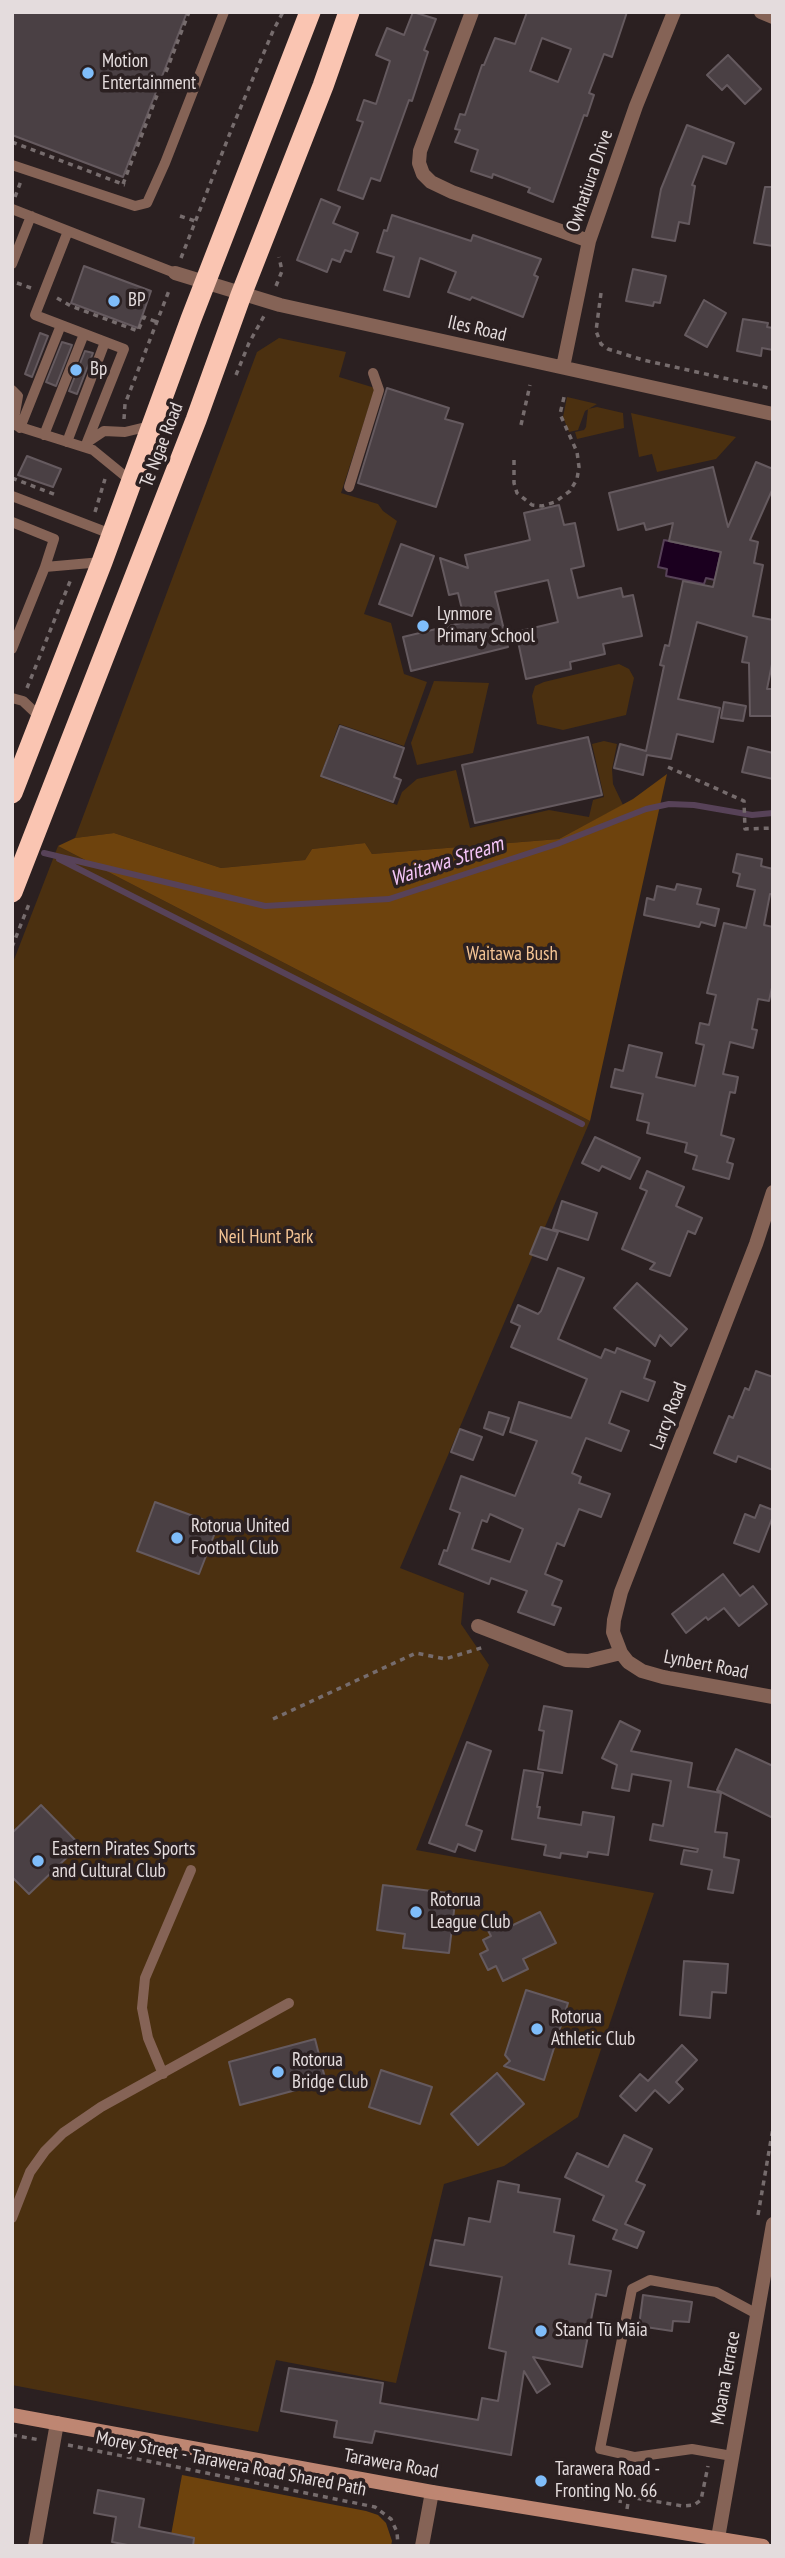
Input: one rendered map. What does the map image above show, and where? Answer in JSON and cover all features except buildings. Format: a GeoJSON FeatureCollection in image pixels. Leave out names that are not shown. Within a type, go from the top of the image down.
{"type":"FeatureCollection","features":[{"type":"Feature","properties":{"kind":"highway","name":"Te Ngae Road"},"geometry":{"type":"LineString","coordinates":[[12,793],[310,12]]}},
{"type":"Feature","properties":{"kind":"highway","name":"Te Ngae Road"},"geometry":{"type":"LineString","coordinates":[[12,892],[196,420],[241,295],[319,98],[349,12]]}},
{"type":"Feature","properties":{"kind":"main road","name":"Tarawera Road"},"geometry":{"type":"LineString","coordinates":[[12,2415],[432,2492],[763,2546]]}},
{"type":"Feature","properties":{"kind":"street"},"geometry":{"type":"LineString","coordinates":[[472,12],[419,151],[423,174],[431,182],[452,192],[589,241]]}},
{"type":"Feature","properties":{"kind":"street","name":"Owhatiura Drive"},"geometry":{"type":"LineString","coordinates":[[563,368],[589,241],[636,106],[674,12]]}},
{"type":"Feature","properties":{"kind":"street"},"geometry":{"type":"LineString","coordinates":[[761,12],[773,17]]}},
{"type":"Feature","properties":{"kind":"street","name":"Iles Road"},"geometry":{"type":"LineString","coordinates":[[175,273],[241,295],[773,414]]}},
{"type":"Feature","properties":{"kind":"street","name":"Larcy Road"},"geometry":{"type":"LineString","coordinates":[[621,1653],[613,1632],[617,1604],[756,1244],[773,1192]]}},
{"type":"Feature","properties":{"kind":"street"},"geometry":{"type":"LineString","coordinates":[[478,1626],[566,1660],[588,1661],[621,1653]]}},
{"type":"Feature","properties":{"kind":"street","name":"Lynbert Road"},"geometry":{"type":"LineString","coordinates":[[621,1653],[628,1662],[642,1671],[773,1697]]}},
{"type":"Feature","properties":{"kind":"street","name":"Moana Terrace"},"geometry":{"type":"LineString","coordinates":[[718,2538],[773,2224]]}},
{"type":"Feature","properties":{"kind":"street"},"geometry":{"type":"LineString","coordinates":[[35,2546],[57,2423]]}},
{"type":"Feature","properties":{"kind":"street"},"geometry":{"type":"LineString","coordinates":[[422,2546],[432,2492]]}},
{"type":"Feature","properties":{"kind":"lane"},"geometry":{"type":"LineString","coordinates":[[12,165],[135,206],[147,203],[190,102],[224,12]]}},
{"type":"Feature","properties":{"kind":"lane"},"geometry":{"type":"LineString","coordinates":[[13,205],[31,216],[175,273]]}},
{"type":"Feature","properties":{"kind":"lane"},"geometry":{"type":"LineString","coordinates":[[12,264],[31,216]]}},
{"type":"Feature","properties":{"kind":"lane"},"geometry":{"type":"LineString","coordinates":[[68,231],[35,315],[124,349],[85,447]]}},
{"type":"Feature","properties":{"kind":"lane"},"geometry":{"type":"LineString","coordinates":[[20,428],[61,325]]}},
{"type":"Feature","properties":{"kind":"lane"},"geometry":{"type":"LineString","coordinates":[[44,435],[84,334]]}},
{"type":"Feature","properties":{"kind":"lane"},"geometry":{"type":"LineString","coordinates":[[67,442],[105,342]]}},
{"type":"Feature","properties":{"kind":"lane"},"geometry":{"type":"LineString","coordinates":[[349,488],[379,390],[373,373]]}},
{"type":"Feature","properties":{"kind":"lane"},"geometry":{"type":"LineString","coordinates":[[12,390],[18,396],[14,419],[20,428],[100,454],[131,481]]}},
{"type":"Feature","properties":{"kind":"lane"},"geometry":{"type":"LineString","coordinates":[[85,447],[104,430],[125,432],[151,426]]}},
{"type":"Feature","properties":{"kind":"lane"},"geometry":{"type":"LineString","coordinates":[[12,496],[111,534]]}},
{"type":"Feature","properties":{"kind":"lane"},"geometry":{"type":"LineString","coordinates":[[12,522],[54,539],[12,649]]}},
{"type":"Feature","properties":{"kind":"lane"},"geometry":{"type":"LineString","coordinates":[[45,567],[102,562]]}},
{"type":"Feature","properties":{"kind":"lane"},"geometry":{"type":"LineString","coordinates":[[12,698],[23,701],[41,718]]}},
{"type":"Feature","properties":{"kind":"lane"},"geometry":{"type":"LineString","coordinates":[[163,2074],[148,2038],[142,2008],[145,1978],[191,1870]]}},
{"type":"Feature","properties":{"kind":"lane"},"geometry":{"type":"LineString","coordinates":[[12,2218],[30,2172],[53,2142],[75,2124],[289,2003]]}},
{"type":"Feature","properties":{"kind":"lane"},"geometry":{"type":"LineString","coordinates":[[732,2456],[692,2449],[635,2458],[600,2449],[632,2289],[650,2280],[716,2292],[757,2314]]}},
{"type":"Feature","properties":{"kind":"path"},"geometry":{"type":"LineString","coordinates":[[123,184],[188,12]]}},
{"type":"Feature","properties":{"kind":"path"},"geometry":{"type":"LineString","coordinates":[[184,249],[268,43],[284,12]]}},
{"type":"Feature","properties":{"kind":"path"},"geometry":{"type":"LineString","coordinates":[[12,142],[131,187]]}},
{"type":"Feature","properties":{"kind":"path"},"geometry":{"type":"LineString","coordinates":[[13,205],[21,181]]}},
{"type":"Feature","properties":{"kind":"path"},"geometry":{"type":"LineString","coordinates":[[200,209],[208,211]]}},
{"type":"Feature","properties":{"kind":"path"},"geometry":{"type":"LineString","coordinates":[[180,216],[195,221]]}},
{"type":"Feature","properties":{"kind":"path"},"geometry":{"type":"LineString","coordinates":[[17,283],[31,288]]}},
{"type":"Feature","properties":{"kind":"path"},"geometry":{"type":"LineString","coordinates":[[601,293],[596,331],[601,344],[608,349],[726,381],[773,389]]}},
{"type":"Feature","properties":{"kind":"path"},"geometry":{"type":"LineString","coordinates":[[57,298],[71,306],[138,331],[144,317],[157,322]]}},
{"type":"Feature","properties":{"kind":"path"},"geometry":{"type":"LineString","coordinates":[[162,307],[174,312]]}},
{"type":"Feature","properties":{"kind":"path"},"geometry":{"type":"LineString","coordinates":[[521,425],[530,386]]}},
{"type":"Feature","properties":{"kind":"path"},"geometry":{"type":"LineString","coordinates":[[514,460],[517,493],[532,505],[542,506],[555,502],[570,491],[578,479],[579,467],[577,452],[560,414],[565,393]]}},
{"type":"Feature","properties":{"kind":"path"},"geometry":{"type":"LineString","coordinates":[[668,767],[744,801],[745,829],[773,828]]}},
{"type":"Feature","properties":{"kind":"path"},"geometry":{"type":"LineString","coordinates":[[273,1719],[416,1653],[445,1658],[472,1650],[495,1648]]}},
{"type":"Feature","properties":{"kind":"path"},"geometry":{"type":"LineString","coordinates":[[757,2220],[773,2128]]}},
{"type":"Feature","properties":{"kind":"path"},"geometry":{"type":"LineString","coordinates":[[12,2435],[29,2438]]}},
{"type":"Feature","properties":{"kind":"path","name":"Morey Street - Tarawera Road Shared Path"},"geometry":{"type":"LineString","coordinates":[[76,2446],[375,2507],[391,2519],[397,2532],[398,2546]]}},
{"type":"Feature","properties":{"kind":"path"},"geometry":{"type":"LineString","coordinates":[[586,2497],[596,2491],[683,2506],[698,2503],[710,2452]]}},
{"type":"Feature","properties":{"kind":"path"},"geometry":{"type":"LineString","coordinates":[[620,2503],[621,2495]]}},
{"type":"Feature","properties":{"kind":"path"},"geometry":{"type":"LineString","coordinates":[[627,2504],[629,2497]]}},
{"type":"Feature","properties":{"kind":"green space"},"geometry":{"type":"Polygon","coordinates":[[[279,338],[346,352],[339,377],[375,388],[341,493],[378,504],[397,521],[364,614],[391,623],[404,674],[427,682],[404,746],[339,724],[320,777],[397,805],[402,792],[417,779],[456,770],[470,828],[549,810],[589,817],[593,800],[604,797],[592,744],[604,741],[617,744],[612,769],[613,784],[623,805],[559,839],[372,854],[365,843],[312,849],[305,860],[221,868],[114,833],[75,838],[257,352],[279,338]]]}},
{"type":"Feature","properties":{"kind":"green space"},"geometry":{"type":"Polygon","coordinates":[[[567,397],[597,404],[585,411],[578,430],[569,432],[563,417],[567,397]]]}},
{"type":"Feature","properties":{"kind":"green space"},"geometry":{"type":"Polygon","coordinates":[[[597,407],[623,413],[624,428],[577,439],[575,432],[586,427],[588,409],[597,407]]]}},
{"type":"Feature","properties":{"kind":"green space"},"geometry":{"type":"Polygon","coordinates":[[[631,413],[736,437],[716,459],[657,472],[652,454],[639,457],[631,413]]]}},
{"type":"Feature","properties":{"kind":"green space"},"geometry":{"type":"Polygon","coordinates":[[[619,664],[629,669],[634,678],[626,715],[563,730],[537,724],[532,696],[535,686],[619,664]]]}},
{"type":"Feature","properties":{"kind":"green space"},"geometry":{"type":"Polygon","coordinates":[[[434,681],[489,683],[473,753],[417,765],[411,743],[434,681]]]}},
{"type":"Feature","properties":{"kind":"green space","name":"Waitawa Bush"},"geometry":{"type":"Polygon","coordinates":[[[667,774],[590,1121],[58,846],[75,838],[114,833],[221,868],[305,860],[312,849],[365,843],[372,854],[559,839],[633,799],[667,774]]]}},
{"type":"Feature","properties":{"kind":"green space","name":"Neil Hunt Park"},"geometry":{"type":"Polygon","coordinates":[[[58,846],[590,1121],[400,1568],[464,1593],[461,1624],[489,1665],[416,1850],[654,1893],[578,2117],[504,2166],[444,2184],[396,2383],[276,2360],[258,2432],[12,2385],[12,965],[58,846]]]}},
{"type":"Feature","properties":{"kind":"green space"},"geometry":{"type":"Polygon","coordinates":[[[182,2475],[378,2515],[386,2523],[391,2546],[169,2546],[182,2475]]]}},
{"type":"Feature","properties":{"kind":"shaded area"},"geometry":{"type":"Polygon","coordinates":[[[664,540],[721,552],[715,580],[706,578],[704,584],[666,576],[667,569],[658,567],[664,540]]]}},
{"type":"Feature","properties":{"kind":"waterway","name":"Waitawa Stream"},"geometry":{"type":"LineString","coordinates":[[44,853],[265,906],[389,899],[557,844],[646,809],[669,804],[694,805],[752,815],[773,813]]}},
{"type":"Feature","properties":{"kind":"waterway"},"geometry":{"type":"LineString","coordinates":[[59,859],[582,1124]]}},
{"type":"Feature","properties":{"kind":"place","name":"Motion Entertainment"},"geometry":{"type":"Point","coordinates":[88,73]}},
{"type":"Feature","properties":{"kind":"place","name":"BP"},"geometry":{"type":"Point","coordinates":[114,301]}},
{"type":"Feature","properties":{"kind":"place","name":"Bp"},"geometry":{"type":"Point","coordinates":[76,370]}},
{"type":"Feature","properties":{"kind":"place","name":"Lynmore Primary School"},"geometry":{"type":"Point","coordinates":[423,626]}},
{"type":"Feature","properties":{"kind":"place","name":"Rotorua United Football Club"},"geometry":{"type":"Point","coordinates":[177,1538]}},
{"type":"Feature","properties":{"kind":"place","name":"Eastern Pirates Sports and Cultural Club"},"geometry":{"type":"Point","coordinates":[38,1861]}},
{"type":"Feature","properties":{"kind":"place","name":"Rotorua League Club"},"geometry":{"type":"Point","coordinates":[416,1912]}},
{"type":"Feature","properties":{"kind":"place","name":"Rotorua Athletic Club"},"geometry":{"type":"Point","coordinates":[537,2029]}},
{"type":"Feature","properties":{"kind":"place","name":"Rotorua Bridge Club"},"geometry":{"type":"Point","coordinates":[278,2072]}},
{"type":"Feature","properties":{"kind":"place","name":"Stand Tū Māia"},"geometry":{"type":"Point","coordinates":[541,2331]}},
{"type":"Feature","properties":{"kind":"place","name":"Tarawera Road - Fronting No. 66"},"geometry":{"type":"Point","coordinates":[541,2481]}}]}
